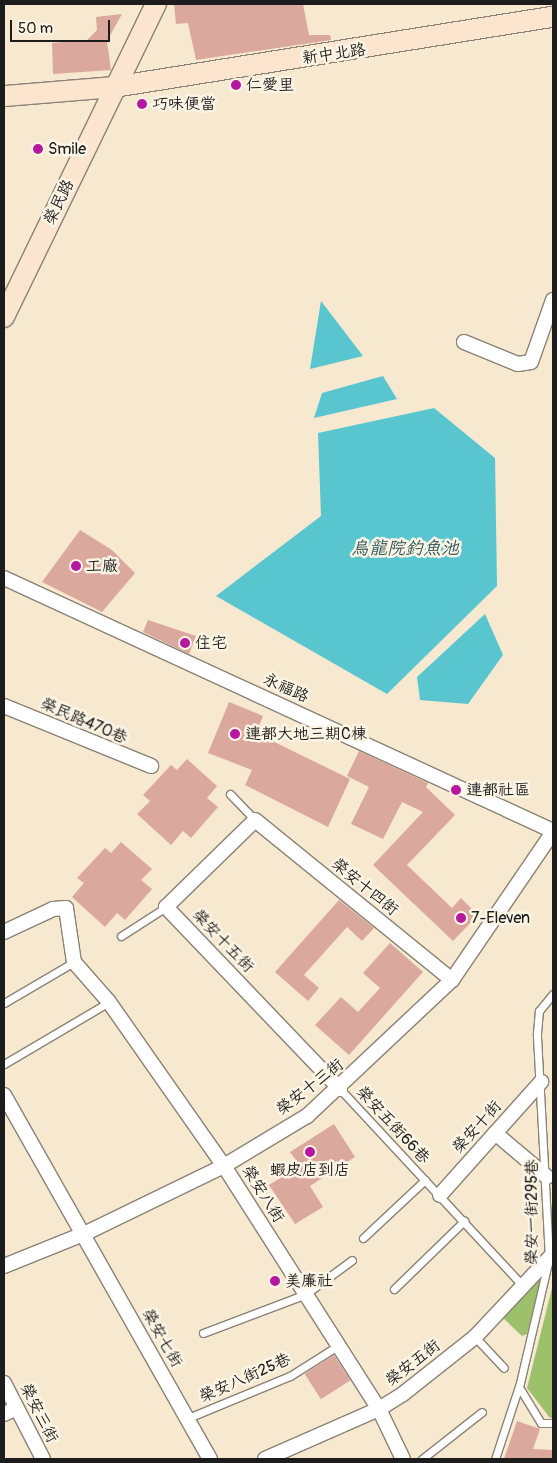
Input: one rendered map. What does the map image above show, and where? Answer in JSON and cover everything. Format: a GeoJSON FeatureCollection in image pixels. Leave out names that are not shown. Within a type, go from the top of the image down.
{"type":"FeatureCollection","features":[{"type":"Feature","properties":{"kind":"street","name":"榮民路"},"geometry":{"type":"LineString","coordinates":[[4,317],[114,86],[156,4]]}},
{"type":"Feature","properties":{"kind":"street","name":"新中北路"},"geometry":{"type":"LineString","coordinates":[[4,96],[114,86],[553,17]]}},
{"type":"Feature","properties":{"kind":"street"},"geometry":{"type":"LineString","coordinates":[[464,342],[518,364],[531,362],[553,300]]}},
{"type":"Feature","properties":{"kind":"street","name":"永福路"},"geometry":{"type":"LineString","coordinates":[[4,578],[553,832]]}},
{"type":"Feature","properties":{"kind":"street","name":"榮民路470巷"},"geometry":{"type":"LineString","coordinates":[[4,706],[151,766]]}},
{"type":"Feature","properties":{"kind":"street","name":"榮安十五街"},"geometry":{"type":"LineString","coordinates":[[255,820],[166,907],[340,1089]]}},
{"type":"Feature","properties":{"kind":"street","name":"榮安十四街"},"geometry":{"type":"LineString","coordinates":[[255,820],[452,980]]}},
{"type":"Feature","properties":{"kind":"street","name":"榮安十三街"},"geometry":{"type":"LineString","coordinates":[[4,1266],[82,1234],[224,1166],[307,1116],[340,1089],[452,980],[553,832]]}},
{"type":"Feature","properties":{"kind":"street"},"geometry":{"type":"LineString","coordinates":[[4,932],[53,909],[66,908],[74,962]]}},
{"type":"Feature","properties":{"kind":"street","name":"榮安八街"},"geometry":{"type":"LineString","coordinates":[[74,962],[109,1002],[224,1166],[379,1409],[402,1459]]}},
{"type":"Feature","properties":{"kind":"street","name":"榮安十街"},"geometry":{"type":"LineString","coordinates":[[440,1196],[541,1082]]}},
{"type":"Feature","properties":{"kind":"street","name":"榮安七街"},"geometry":{"type":"LineString","coordinates":[[4,1096],[210,1459]]}},
{"type":"Feature","properties":{"kind":"street"},"geometry":{"type":"LineString","coordinates":[[495,1133],[547,1177]]}},
{"type":"Feature","properties":{"kind":"street","name":"榮安五街"},"geometry":{"type":"LineString","coordinates":[[265,1459],[379,1409],[474,1337],[551,1256]]}},
{"type":"Feature","properties":{"kind":"street","name":"榮安三街"},"geometry":{"type":"LineString","coordinates":[[4,1382],[42,1459]]}},
{"type":"Feature","properties":{"kind":"street"},"geometry":{"type":"LineString","coordinates":[[4,1414],[17,1408]]}},
{"type":"Feature","properties":{"kind":"lane"},"geometry":{"type":"LineString","coordinates":[[230,794],[255,820]]}},
{"type":"Feature","properties":{"kind":"lane"},"geometry":{"type":"LineString","coordinates":[[121,936],[166,907]]}},
{"type":"Feature","properties":{"kind":"lane"},"geometry":{"type":"LineString","coordinates":[[4,1003],[74,962]]}},
{"type":"Feature","properties":{"kind":"lane","name":"榮安一街295巷"},"geometry":{"type":"LineString","coordinates":[[495,1459],[519,1388],[551,1256],[538,1011],[553,994]]}},
{"type":"Feature","properties":{"kind":"lane"},"geometry":{"type":"LineString","coordinates":[[4,1064],[109,1002]]}},
{"type":"Feature","properties":{"kind":"lane","name":"榮安五街66巷"},"geometry":{"type":"LineString","coordinates":[[340,1089],[522,1285]]}},
{"type":"Feature","properties":{"kind":"lane","name":"榮安五街66巷"},"geometry":{"type":"LineString","coordinates":[[363,1238],[425,1180]]}},
{"type":"Feature","properties":{"kind":"lane"},"geometry":{"type":"LineString","coordinates":[[394,1289],[464,1221]]}},
{"type":"Feature","properties":{"kind":"lane"},"geometry":{"type":"LineString","coordinates":[[203,1333],[306,1294],[352,1260]]}},
{"type":"Feature","properties":{"kind":"lane"},"geometry":{"type":"LineString","coordinates":[[474,1337],[504,1368]]}},
{"type":"Feature","properties":{"kind":"lane","name":"榮安八街25巷"},"geometry":{"type":"LineString","coordinates":[[188,1418],[290,1376],[338,1345]]}},
{"type":"Feature","properties":{"kind":"lane"},"geometry":{"type":"LineString","coordinates":[[519,1388],[541,1423],[553,1423]]}},
{"type":"Feature","properties":{"kind":"lane"},"geometry":{"type":"LineString","coordinates":[[422,1459],[482,1412]]}},
{"type":"Feature","properties":{"kind":"green space"},"geometry":{"type":"Polygon","coordinates":[[[545,1265],[527,1334],[522,1336],[500,1315],[545,1265]]]}},
{"type":"Feature","properties":{"kind":"green space"},"geometry":{"type":"Polygon","coordinates":[[[553,1284],[553,1418],[550,1418],[527,1388],[553,1284]]]}},
{"type":"Feature","properties":{"kind":"water"},"geometry":{"type":"Polygon","coordinates":[[[321,301],[363,356],[310,369],[321,301]]]}},
{"type":"Feature","properties":{"kind":"water"},"geometry":{"type":"Polygon","coordinates":[[[383,376],[397,399],[314,418],[322,393],[383,376]]]}},
{"type":"Feature","properties":{"kind":"water","name":"烏龍院釣魚池"},"geometry":{"type":"Polygon","coordinates":[[[434,408],[495,458],[497,586],[387,694],[216,596],[321,516],[318,433],[434,408]]]}},
{"type":"Feature","properties":{"kind":"water"},"geometry":{"type":"Polygon","coordinates":[[[485,614],[503,655],[468,704],[420,700],[417,677],[485,614]]]}},
{"type":"Feature","properties":{"kind":"building"},"geometry":{"type":"Polygon","coordinates":[[[174,4],[303,4],[309,35],[330,35],[331,40],[196,60],[188,23],[176,24],[174,4]]]}},
{"type":"Feature","properties":{"kind":"building"},"geometry":{"type":"Polygon","coordinates":[[[122,14],[107,41],[111,70],[53,74],[52,43],[87,40],[97,30],[96,17],[122,14]]]}},
{"type":"Feature","properties":{"kind":"building"},"geometry":{"type":"Polygon","coordinates":[[[80,530],[112,550],[135,573],[102,612],[42,582],[80,530]]]}},
{"type":"Feature","properties":{"kind":"building"},"geometry":{"type":"Polygon","coordinates":[[[148,620],[196,636],[189,654],[143,632],[148,620]]]}},
{"type":"Feature","properties":{"kind":"building"},"geometry":{"type":"Polygon","coordinates":[[[229,702],[263,716],[256,733],[350,779],[328,827],[245,785],[252,770],[208,753],[229,702]]]}},
{"type":"Feature","properties":{"kind":"building"},"geometry":{"type":"Polygon","coordinates":[[[359,751],[428,783],[426,787],[455,815],[407,865],[452,908],[461,898],[478,915],[453,941],[373,865],[423,812],[402,802],[383,839],[351,824],[369,787],[347,776],[359,751]]]}},
{"type":"Feature","properties":{"kind":"building"},"geometry":{"type":"Polygon","coordinates":[[[187,759],[217,786],[207,798],[218,807],[191,838],[183,831],[171,845],[137,814],[150,801],[143,795],[171,765],[177,770],[187,759]]]}},
{"type":"Feature","properties":{"kind":"building"},"geometry":{"type":"Polygon","coordinates":[[[121,842],[152,869],[141,880],[152,889],[125,920],[117,913],[105,927],[72,897],[84,883],[77,878],[105,848],[111,853],[121,842]]]}},
{"type":"Feature","properties":{"kind":"building"},"geometry":{"type":"Polygon","coordinates":[[[339,900],[374,928],[362,941],[347,927],[304,975],[319,988],[308,1001],[275,972],[339,900]]]}},
{"type":"Feature","properties":{"kind":"building"},"geometry":{"type":"Polygon","coordinates":[[[390,943],[423,972],[349,1055],[315,1025],[341,997],[358,1012],[380,988],[363,973],[390,943]]]}},
{"type":"Feature","properties":{"kind":"building"},"geometry":{"type":"Polygon","coordinates":[[[334,1124],[355,1157],[310,1186],[323,1207],[295,1224],[269,1185],[300,1166],[290,1152],[334,1124]]]}},
{"type":"Feature","properties":{"kind":"building"},"geometry":{"type":"Polygon","coordinates":[[[334,1355],[350,1380],[321,1399],[305,1374],[334,1355]]]}},
{"type":"Feature","properties":{"kind":"building"},"geometry":{"type":"Polygon","coordinates":[[[517,1421],[540,1429],[533,1449],[553,1450],[553,1459],[504,1459],[517,1421]]]}},
{"type":"Feature","properties":{"kind":"place","name":"仁愛里"},"geometry":{"type":"Point","coordinates":[236,85]}},
{"type":"Feature","properties":{"kind":"place","name":"巧味便當"},"geometry":{"type":"Point","coordinates":[142,104]}},
{"type":"Feature","properties":{"kind":"place","name":"Smile"},"geometry":{"type":"Point","coordinates":[38,149]}},
{"type":"Feature","properties":{"kind":"place","name":"工廠"},"geometry":{"type":"Point","coordinates":[76,566]}},
{"type":"Feature","properties":{"kind":"place","name":"住宅"},"geometry":{"type":"Point","coordinates":[185,643]}},
{"type":"Feature","properties":{"kind":"place","name":"連都大地三期C棟"},"geometry":{"type":"Point","coordinates":[235,734]}},
{"type":"Feature","properties":{"kind":"place","name":"連都社區"},"geometry":{"type":"Point","coordinates":[456,790]}},
{"type":"Feature","properties":{"kind":"place","name":"7-Eleven"},"geometry":{"type":"Point","coordinates":[461,918]}},
{"type":"Feature","properties":{"kind":"place","name":"蝦皮店到店"},"geometry":{"type":"Point","coordinates":[310,1152]}},
{"type":"Feature","properties":{"kind":"place","name":"美廉社"},"geometry":{"type":"Point","coordinates":[275,1281]}}]}
